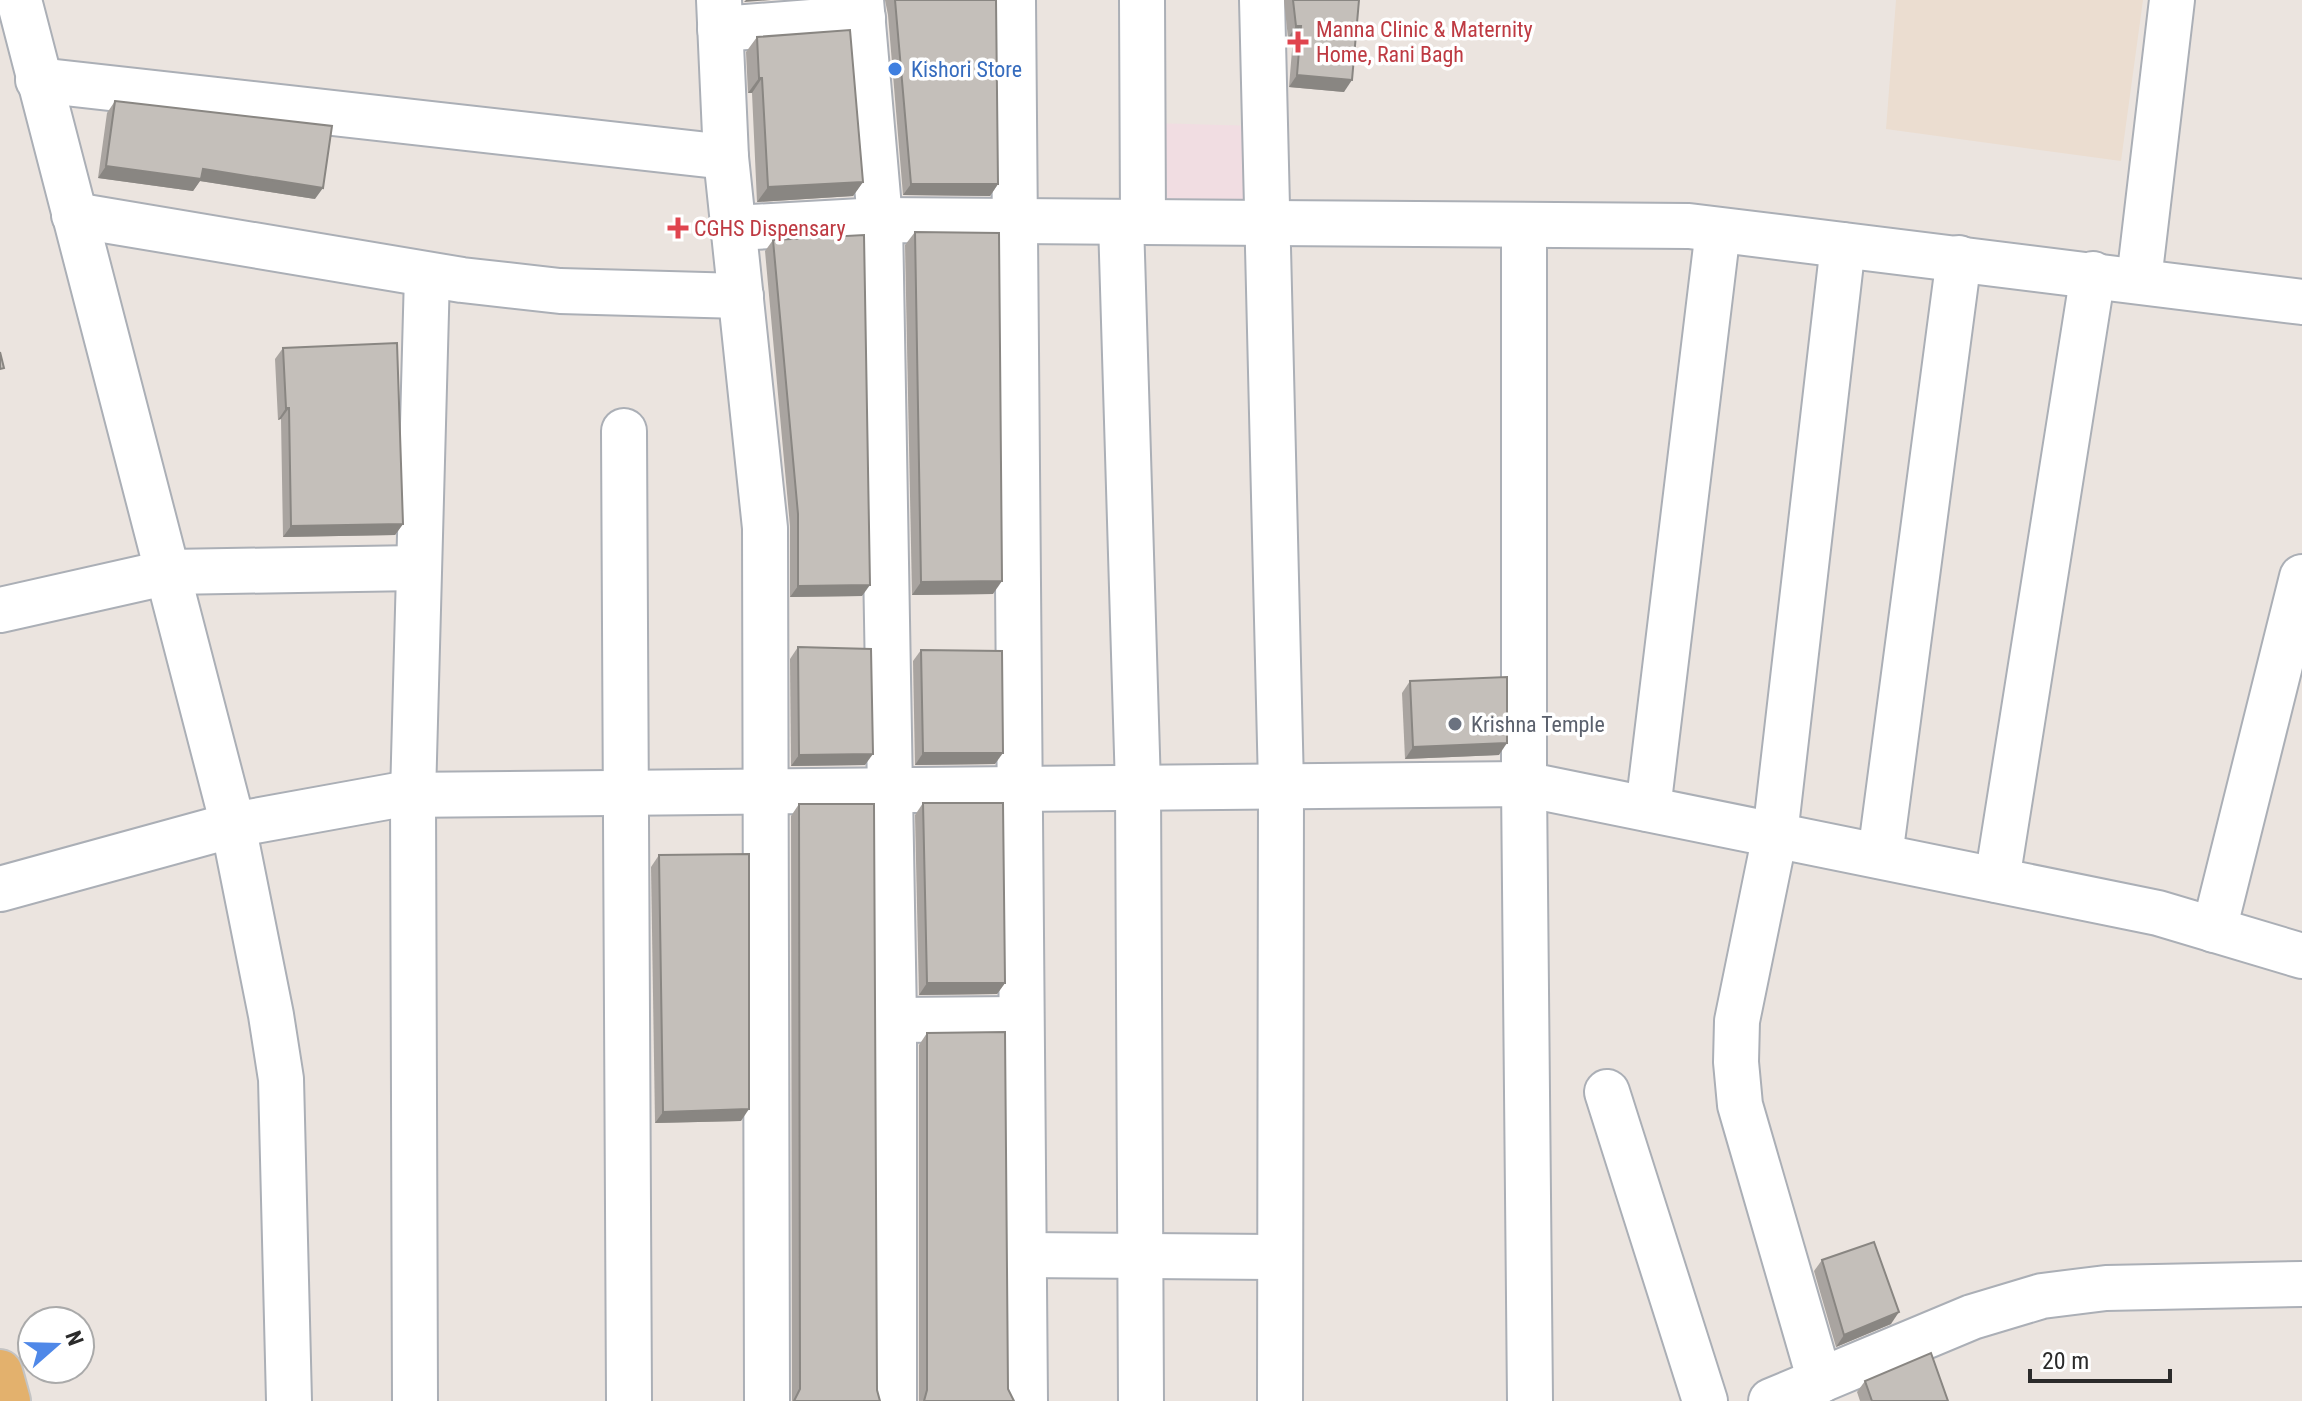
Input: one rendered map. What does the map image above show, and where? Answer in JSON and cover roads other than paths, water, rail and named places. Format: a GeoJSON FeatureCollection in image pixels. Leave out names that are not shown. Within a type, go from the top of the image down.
{"type":"FeatureCollection","features":[{"type":"Feature","properties":{"kind":"main road"},"geometry":{"type":"LineString","coordinates":[[0,1372],[8,1401]]}},
{"type":"Feature","properties":{"kind":"street"},"geometry":{"type":"LineString","coordinates":[[19,0],[233,825],[281,1079],[289,1401]]}},
{"type":"Feature","properties":{"kind":"street"},"geometry":{"type":"LineString","coordinates":[[1013,0],[1025,1401]]}},
{"type":"Feature","properties":{"kind":"street"},"geometry":{"type":"LineString","coordinates":[[1141,1401],[1132,222],[1142,0]]}},
{"type":"Feature","properties":{"kind":"street"},"geometry":{"type":"LineString","coordinates":[[1262,0],[1281,785],[1280,1401]]}},
{"type":"Feature","properties":{"kind":"street"},"geometry":{"type":"LineString","coordinates":[[2139,280],[2172,0]]}},
{"type":"Feature","properties":{"kind":"street"},"geometry":{"type":"LineString","coordinates":[[767,1401],[765,528],[726,157],[720,14],[862,9],[880,220],[894,1020],[894,1401]]}},
{"type":"Feature","properties":{"kind":"street"},"geometry":{"type":"LineString","coordinates":[[38,80],[726,157]]}},
{"type":"Feature","properties":{"kind":"street"},"geometry":{"type":"LineString","coordinates":[[74,215],[427,275],[560,291],[741,296]]}},
{"type":"Feature","properties":{"kind":"street"},"geometry":{"type":"LineString","coordinates":[[734,228],[880,220],[1689,226],[2302,302]]}},
{"type":"Feature","properties":{"kind":"street"},"geometry":{"type":"LineString","coordinates":[[1524,225],[1524,784],[1530,1401]]}},
{"type":"Feature","properties":{"kind":"street"},"geometry":{"type":"LineString","coordinates":[[1648,809],[1718,230]]}},
{"type":"Feature","properties":{"kind":"street"},"geometry":{"type":"LineString","coordinates":[[1820,1381],[1740,1105],[1736,1062],[1737,1021],[1775,835],[1843,245]]}},
{"type":"Feature","properties":{"kind":"street"},"geometry":{"type":"LineString","coordinates":[[1880,856],[1959,258]]}},
{"type":"Feature","properties":{"kind":"street"},"geometry":{"type":"LineString","coordinates":[[1997,880],[2093,274]]}},
{"type":"Feature","properties":{"kind":"street"},"geometry":{"type":"LineString","coordinates":[[415,1401],[413,796],[427,275]]}},
{"type":"Feature","properties":{"kind":"street"},"geometry":{"type":"LineString","coordinates":[[624,431],[629,1401]]}},
{"type":"Feature","properties":{"kind":"street"},"geometry":{"type":"LineString","coordinates":[[0,610],[169,572],[417,568]]}},
{"type":"Feature","properties":{"kind":"street"},"geometry":{"type":"LineString","coordinates":[[2214,930],[2302,577]]}},
{"type":"Feature","properties":{"kind":"street"},"geometry":{"type":"LineString","coordinates":[[0,889],[233,825],[398,795],[1524,784],[2158,913],[2302,956]]}},
{"type":"Feature","properties":{"kind":"street"},"geometry":{"type":"LineString","coordinates":[[894,1020],[1021,1019]]}},
{"type":"Feature","properties":{"kind":"street"},"geometry":{"type":"LineString","coordinates":[[1607,1092],[1705,1401]]}},
{"type":"Feature","properties":{"kind":"street"},"geometry":{"type":"LineString","coordinates":[[1023,1255],[1280,1257]]}},
{"type":"Feature","properties":{"kind":"street"},"geometry":{"type":"LineString","coordinates":[[1771,1401],[1972,1317],[2042,1296],[2106,1288],[2302,1284]]}},
{"type":"Feature","properties":{"kind":"place","name":"Manna Clinic & Maternity Home, Rani Bagh"},"geometry":{"type":"Point","coordinates":[1298,42]}},
{"type":"Feature","properties":{"kind":"place","name":"Kishori Store"},"geometry":{"type":"Point","coordinates":[895,69]}},
{"type":"Feature","properties":{"kind":"place","name":"CGHS Dispensary"},"geometry":{"type":"Point","coordinates":[678,228]}},
{"type":"Feature","properties":{"kind":"place","name":"Krishna Temple"},"geometry":{"type":"Point","coordinates":[1455,724]}}]}
